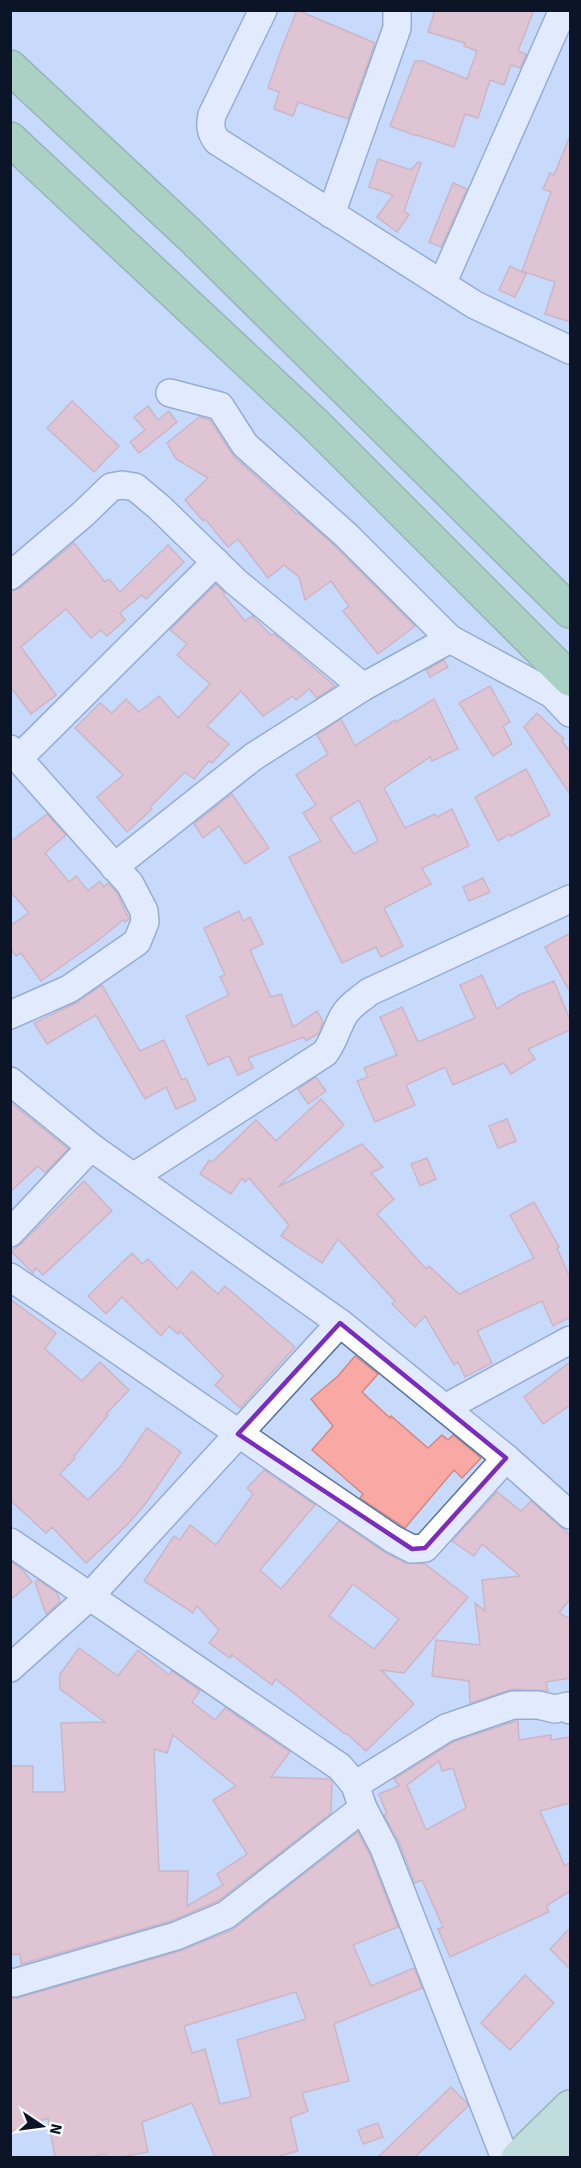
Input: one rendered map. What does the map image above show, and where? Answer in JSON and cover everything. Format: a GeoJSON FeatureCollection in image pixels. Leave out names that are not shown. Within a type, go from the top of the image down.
{"type":"FeatureCollection","features":[{"type":"Feature","properties":{"kind":"highway"},"geometry":{"type":"LineString","coordinates":[[10,67],[191,236],[570,611]]}},
{"type":"Feature","properties":{"kind":"highway"},"geometry":{"type":"LineString","coordinates":[[10,139],[317,426],[570,680]]}},
{"type":"Feature","properties":{"kind":"main road"},"geometry":{"type":"LineString","coordinates":[[518,2157],[570,2107]]}},
{"type":"Feature","properties":{"kind":"main road"},"geometry":{"type":"LineString","coordinates":[[560,2157],[570,2146]]}},
{"type":"Feature","properties":{"kind":"street"},"geometry":{"type":"LineString","coordinates":[[262,10],[212,115],[210,126],[217,141],[475,305],[570,350]]}},
{"type":"Feature","properties":{"kind":"street"},"geometry":{"type":"LineString","coordinates":[[331,214],[397,28],[397,10]]}},
{"type":"Feature","properties":{"kind":"street"},"geometry":{"type":"LineString","coordinates":[[442,284],[563,10]]}},
{"type":"Feature","properties":{"kind":"street"},"geometry":{"type":"LineString","coordinates":[[170,393],[220,406],[245,445],[346,535],[450,639],[552,694],[570,713]]}},
{"type":"Feature","properties":{"kind":"street"},"geometry":{"type":"LineString","coordinates":[[10,576],[82,515],[111,487],[122,485],[135,487],[159,507],[236,582],[363,687]]}},
{"type":"Feature","properties":{"kind":"street"},"geometry":{"type":"LineString","coordinates":[[10,1015],[69,989],[137,942],[145,922],[144,911],[130,884],[15,753],[216,562]]}},
{"type":"Feature","properties":{"kind":"street"},"geometry":{"type":"LineString","coordinates":[[114,867],[253,757],[363,687],[450,639]]}},
{"type":"Feature","properties":{"kind":"street"},"geometry":{"type":"LineString","coordinates":[[133,1177],[325,1053],[333,1042],[344,1015],[369,992],[570,899]]}},
{"type":"Feature","properties":{"kind":"street"},"geometry":{"type":"LineString","coordinates":[[10,1081],[92,1147],[340,1323],[506,1458],[570,1515]]}},
{"type":"Feature","properties":{"kind":"street"},"geometry":{"type":"LineString","coordinates":[[10,1233],[92,1147]]}},
{"type":"Feature","properties":{"kind":"street"},"geometry":{"type":"LineString","coordinates":[[10,1277],[393,1539],[412,1549],[424,1548],[506,1458]]}},
{"type":"Feature","properties":{"kind":"street"},"geometry":{"type":"LineString","coordinates":[[10,1668],[89,1597],[340,1323]]}},
{"type":"Feature","properties":{"kind":"street"},"geometry":{"type":"LineString","coordinates":[[445,1408],[570,1340]]}},
{"type":"Feature","properties":{"kind":"street"},"geometry":{"type":"LineString","coordinates":[[10,1542],[340,1767],[359,1797],[384,1848],[505,2157]]}},
{"type":"Feature","properties":{"kind":"street"},"geometry":{"type":"LineString","coordinates":[[10,1982],[176,1936],[226,1916],[359,1797],[446,1728],[513,1705],[538,1705],[555,1709],[568,1706],[570,1710]]}},
{"type":"Feature","properties":{"kind":"highlighted area"},"geometry":{"type":"Polygon","coordinates":[[[340,1323],[506,1458],[425,1548],[412,1549],[238,1434],[340,1323]]]}},
{"type":"Feature","properties":{"kind":"building"},"geometry":{"type":"Polygon","coordinates":[[[297,10],[375,43],[348,119],[298,102],[293,116],[274,109],[279,92],[268,88],[297,10]]]}},
{"type":"Feature","properties":{"kind":"building"},"geometry":{"type":"Polygon","coordinates":[[[435,10],[534,10],[518,51],[526,54],[520,68],[511,65],[504,85],[490,80],[478,118],[465,114],[454,147],[390,126],[415,61],[422,61],[467,79],[477,51],[464,46],[465,43],[428,32],[435,10]]]}},
{"type":"Feature","properties":{"kind":"building"},"geometry":{"type":"Polygon","coordinates":[[[570,136],[570,322],[545,314],[555,282],[522,271],[551,192],[543,189],[550,173],[554,175],[570,136]]]}},
{"type":"Feature","properties":{"kind":"building"},"geometry":{"type":"Polygon","coordinates":[[[378,159],[411,170],[418,162],[421,163],[404,211],[409,215],[397,232],[377,217],[393,195],[369,187],[378,159]]]}},
{"type":"Feature","properties":{"kind":"building"},"geometry":{"type":"Polygon","coordinates":[[[453,183],[467,189],[441,247],[429,242],[453,183]]]}},
{"type":"Feature","properties":{"kind":"building"},"geometry":{"type":"Polygon","coordinates":[[[510,266],[526,274],[515,297],[499,290],[510,266]]]}},
{"type":"Feature","properties":{"kind":"building"},"geometry":{"type":"Polygon","coordinates":[[[72,401],[119,446],[94,472],[47,428],[72,401]]]}},
{"type":"Feature","properties":{"kind":"building"},"geometry":{"type":"Polygon","coordinates":[[[148,406],[158,420],[169,411],[177,422],[139,453],[130,442],[145,430],[134,417],[148,406]]]}},
{"type":"Feature","properties":{"kind":"building"},"geometry":{"type":"Polygon","coordinates":[[[199,417],[210,420],[234,457],[335,546],[415,626],[378,654],[343,611],[349,606],[331,581],[305,600],[299,577],[284,565],[268,578],[238,539],[228,547],[205,519],[203,521],[185,500],[208,478],[176,459],[167,443],[199,417]]]}},
{"type":"Feature","properties":{"kind":"building"},"geometry":{"type":"Polygon","coordinates":[[[74,543],[105,582],[109,579],[120,592],[168,545],[184,562],[146,599],[142,595],[120,613],[125,620],[107,636],[101,630],[91,638],[66,609],[21,647],[56,695],[31,714],[10,686],[10,591],[20,588],[74,543]]]}},
{"type":"Feature","properties":{"kind":"building"},"geometry":{"type":"Polygon","coordinates":[[[216,584],[245,621],[252,616],[271,635],[274,634],[335,686],[317,698],[309,689],[296,700],[293,696],[263,716],[241,691],[207,726],[229,744],[212,763],[209,761],[194,779],[185,772],[150,807],[152,809],[127,832],[97,797],[123,775],[75,728],[100,703],[112,713],[126,699],[139,712],[159,696],[178,718],[210,684],[177,655],[187,644],[170,630],[216,584]]]}},
{"type":"Feature","properties":{"kind":"building"},"geometry":{"type":"Polygon","coordinates":[[[444,660],[448,667],[430,677],[426,670],[444,660]]]}},
{"type":"Feature","properties":{"kind":"building"},"geometry":{"type":"Polygon","coordinates":[[[490,686],[510,722],[503,726],[512,744],[493,756],[459,703],[490,686]]]}},
{"type":"Feature","properties":{"kind":"building"},"geometry":{"type":"Polygon","coordinates":[[[434,699],[458,749],[432,761],[430,757],[384,788],[405,828],[452,809],[469,846],[422,868],[431,884],[384,908],[403,946],[381,957],[376,947],[342,963],[289,857],[321,841],[303,813],[316,805],[296,775],[328,754],[317,735],[341,719],[355,746],[395,720],[396,722],[434,699]],[[359,800],[330,818],[354,854],[378,841],[359,800]]]}},
{"type":"Feature","properties":{"kind":"building"},"geometry":{"type":"Polygon","coordinates":[[[537,713],[564,739],[562,741],[570,752],[570,794],[524,727],[537,713]]]}},
{"type":"Feature","properties":{"kind":"building"},"geometry":{"type":"Polygon","coordinates":[[[526,769],[550,815],[498,841],[475,797],[526,769]]]}},
{"type":"Feature","properties":{"kind":"building"},"geometry":{"type":"Polygon","coordinates":[[[232,794],[269,848],[245,864],[219,826],[203,838],[194,824],[232,794]]]}},
{"type":"Feature","properties":{"kind":"building"},"geometry":{"type":"Polygon","coordinates":[[[47,814],[66,835],[45,853],[69,882],[76,876],[88,891],[100,881],[104,887],[108,883],[117,893],[129,919],[125,922],[123,920],[41,981],[21,953],[16,956],[10,948],[10,926],[29,913],[10,891],[10,842],[47,814]]]}},
{"type":"Feature","properties":{"kind":"building"},"geometry":{"type":"Polygon","coordinates":[[[483,878],[490,892],[469,901],[463,887],[483,878]]]}},
{"type":"Feature","properties":{"kind":"building"},"geometry":{"type":"Polygon","coordinates":[[[239,911],[243,921],[250,917],[263,944],[250,950],[271,997],[281,994],[293,1027],[317,1011],[323,1022],[319,1033],[306,1041],[304,1037],[248,1058],[253,1068],[238,1075],[229,1056],[208,1065],[186,1016],[229,995],[220,977],[225,975],[204,928],[239,911]]]}},
{"type":"Feature","properties":{"kind":"building"},"geometry":{"type":"Polygon","coordinates":[[[570,933],[570,992],[545,947],[570,933]]]}},
{"type":"Feature","properties":{"kind":"building"},"geometry":{"type":"Polygon","coordinates":[[[482,975],[497,1009],[519,995],[554,981],[570,1020],[570,1030],[528,1049],[535,1059],[511,1074],[504,1063],[453,1085],[445,1067],[406,1085],[415,1105],[375,1122],[357,1081],[368,1077],[364,1068],[397,1055],[380,1017],[402,1007],[418,1042],[475,1018],[460,985],[482,975]]]}},
{"type":"Feature","properties":{"kind":"building"},"geometry":{"type":"Polygon","coordinates":[[[102,985],[140,1051],[164,1040],[182,1080],[186,1078],[196,1100],[176,1109],[166,1087],[145,1099],[96,1015],[47,1044],[34,1023],[76,1003],[102,985]]]}},
{"type":"Feature","properties":{"kind":"building"},"geometry":{"type":"Polygon","coordinates":[[[316,1077],[326,1091],[308,1104],[298,1089],[316,1077]]]}},
{"type":"Feature","properties":{"kind":"building"},"geometry":{"type":"Polygon","coordinates":[[[321,1099],[344,1125],[278,1187],[362,1144],[383,1167],[371,1173],[394,1199],[377,1214],[426,1269],[429,1266],[459,1294],[534,1258],[510,1215],[534,1202],[559,1247],[557,1248],[570,1278],[570,1317],[553,1326],[542,1301],[477,1331],[492,1363],[465,1377],[458,1362],[454,1365],[425,1316],[415,1327],[392,1304],[395,1301],[338,1239],[322,1263],[281,1236],[289,1225],[249,1178],[245,1182],[242,1178],[231,1194],[200,1174],[209,1160],[212,1162],[256,1120],[276,1141],[321,1099]]]}},
{"type":"Feature","properties":{"kind":"building"},"geometry":{"type":"Polygon","coordinates":[[[10,1102],[68,1149],[45,1173],[38,1166],[10,1192],[10,1102]]]}},
{"type":"Feature","properties":{"kind":"building"},"geometry":{"type":"Polygon","coordinates":[[[507,1119],[516,1141],[498,1148],[489,1126],[507,1119]]]}},
{"type":"Feature","properties":{"kind":"building"},"geometry":{"type":"Polygon","coordinates":[[[427,1158],[436,1179],[420,1186],[411,1164],[427,1158]]]}},
{"type":"Feature","properties":{"kind":"building"},"geometry":{"type":"Polygon","coordinates":[[[84,1181],[112,1211],[43,1275],[36,1268],[33,1273],[11,1251],[21,1244],[84,1181]]]}},
{"type":"Feature","properties":{"kind":"building"},"geometry":{"type":"Polygon","coordinates":[[[132,1253],[142,1264],[148,1259],[177,1289],[192,1271],[218,1294],[225,1286],[295,1347],[240,1408],[215,1385],[223,1376],[180,1331],[178,1334],[169,1326],[161,1336],[122,1297],[106,1314],[88,1296],[132,1253]]]}},
{"type":"Feature","properties":{"kind":"building"},"geometry":{"type":"Polygon","coordinates":[[[10,1299],[56,1333],[45,1349],[82,1381],[100,1362],[129,1390],[106,1414],[108,1415],[60,1474],[88,1500],[121,1466],[147,1428],[181,1452],[146,1503],[127,1525],[86,1563],[52,1527],[46,1533],[10,1500],[10,1299]]]}},
{"type":"Feature","properties":{"kind":"building"},"geometry":{"type":"Polygon","coordinates":[[[355,1356],[378,1374],[362,1392],[390,1418],[391,1416],[428,1448],[442,1435],[448,1440],[453,1435],[481,1458],[462,1478],[454,1470],[405,1528],[360,1498],[363,1494],[312,1450],[333,1426],[311,1399],[338,1376],[355,1356]]]}},
{"type":"Feature","properties":{"kind":"building"},"geometry":{"type":"Polygon","coordinates":[[[570,1362],[570,1405],[543,1424],[524,1397],[570,1362]]]}},
{"type":"Feature","properties":{"kind":"building"},"geometry":{"type":"Polygon","coordinates":[[[264,1470],[315,1505],[260,1570],[281,1589],[339,1521],[384,1552],[405,1563],[425,1564],[468,1597],[404,1673],[381,1670],[414,1704],[366,1751],[276,1679],[272,1685],[232,1655],[230,1658],[209,1643],[219,1630],[197,1606],[193,1613],[144,1581],[174,1536],[180,1540],[190,1525],[216,1545],[253,1494],[247,1488],[264,1470]],[[353,1584],[329,1616],[374,1649],[399,1619],[353,1584]]]}},
{"type":"Feature","properties":{"kind":"building"},"geometry":{"type":"Polygon","coordinates":[[[497,1492],[521,1511],[531,1501],[570,1535],[570,1599],[559,1613],[570,1619],[570,1678],[546,1682],[548,1691],[513,1689],[470,1703],[469,1681],[432,1676],[436,1640],[480,1645],[475,1603],[485,1611],[482,1580],[520,1576],[482,1544],[474,1556],[452,1541],[497,1492]]]}},
{"type":"Feature","properties":{"kind":"building"},"geometry":{"type":"Polygon","coordinates":[[[10,1561],[23,1570],[32,1582],[10,1600],[10,1561]]]}},
{"type":"Feature","properties":{"kind":"building"},"geometry":{"type":"Polygon","coordinates":[[[38,1580],[57,1593],[60,1602],[46,1614],[35,1582],[38,1580]]]}},
{"type":"Feature","properties":{"kind":"building"},"geometry":{"type":"Polygon","coordinates":[[[79,1648],[118,1676],[138,1650],[169,1675],[172,1671],[200,1691],[192,1702],[215,1720],[225,1708],[290,1752],[271,1777],[329,1779],[332,1782],[331,1813],[218,1901],[171,1921],[21,1964],[20,1954],[10,1955],[10,1766],[33,1766],[33,1792],[65,1792],[61,1723],[105,1722],[60,1689],[60,1674],[79,1648]],[[173,1735],[167,1753],[154,1749],[159,1871],[188,1871],[187,1906],[223,1885],[217,1874],[247,1854],[213,1800],[236,1786],[173,1735]]]}},
{"type":"Feature","properties":{"kind":"building"},"geometry":{"type":"Polygon","coordinates":[[[516,1721],[518,1721],[519,1740],[551,1735],[551,1740],[570,1737],[570,1803],[540,1811],[565,1866],[570,1862],[570,1891],[546,1906],[549,1912],[450,1957],[438,1929],[443,1927],[422,1880],[415,1883],[399,1842],[384,1815],[387,1814],[379,1794],[399,1786],[394,1779],[453,1742],[516,1721]],[[439,1761],[407,1785],[426,1830],[466,1808],[453,1768],[442,1771],[439,1761]]]}},
{"type":"Feature","properties":{"kind":"building"},"geometry":{"type":"Polygon","coordinates":[[[358,1832],[370,1855],[398,1927],[353,1945],[371,1986],[414,1968],[422,1988],[334,2024],[349,2081],[302,2093],[308,2111],[290,2118],[298,2151],[276,2157],[215,2157],[192,2103],[142,2122],[148,2152],[121,2157],[106,2157],[106,2154],[89,2157],[55,2157],[48,2118],[10,2132],[10,1998],[18,1998],[180,1951],[232,1930],[358,1832]],[[296,1992],[184,2026],[192,2053],[205,2049],[220,2104],[251,2097],[237,2040],[306,2019],[296,1992]]]}},
{"type":"Feature","properties":{"kind":"building"},"geometry":{"type":"Polygon","coordinates":[[[570,1928],[570,1969],[550,1949],[570,1928]]]}},
{"type":"Feature","properties":{"kind":"building"},"geometry":{"type":"Polygon","coordinates":[[[525,1975],[554,2003],[510,2050],[481,2023],[525,1975]]]}},
{"type":"Feature","properties":{"kind":"building"},"geometry":{"type":"Polygon","coordinates":[[[451,2087],[468,2106],[415,2157],[378,2157],[451,2087]]]}},
{"type":"Feature","properties":{"kind":"building"},"geometry":{"type":"Polygon","coordinates":[[[378,2123],[383,2137],[363,2144],[358,2130],[378,2123]]]}}]}
